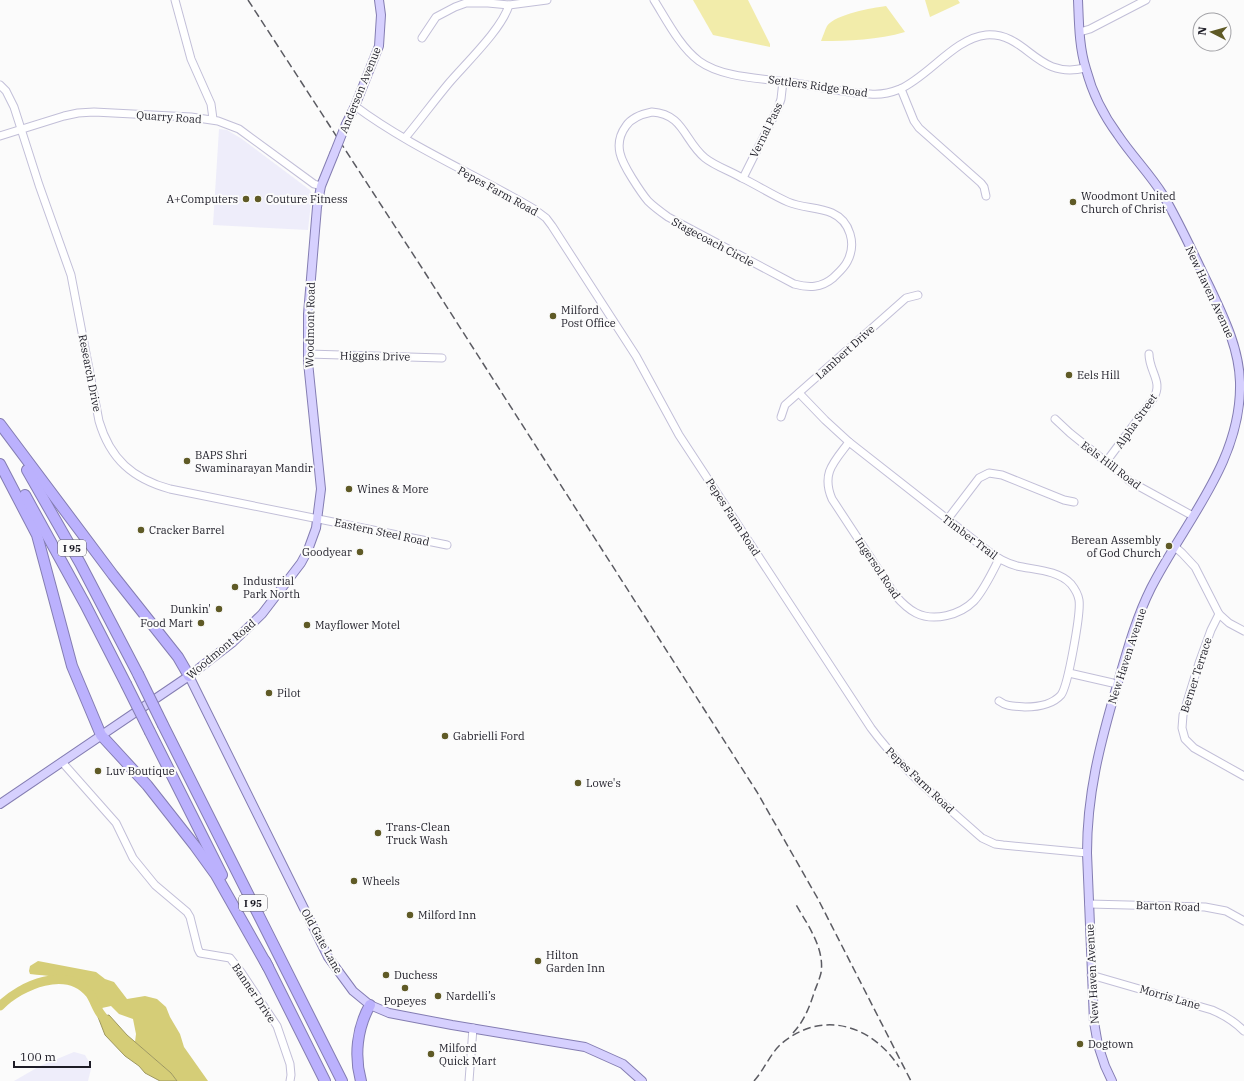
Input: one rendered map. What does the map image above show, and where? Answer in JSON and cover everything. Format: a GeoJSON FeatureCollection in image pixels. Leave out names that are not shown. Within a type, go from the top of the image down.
{"type":"FeatureCollection","features":[{"type":"Feature","properties":{"kind":"highway","name":"I 95"},"geometry":{"type":"LineString","coordinates":[[0,425],[65,536],[138,674],[342,1081]]}},
{"type":"Feature","properties":{"kind":"highway"},"geometry":{"type":"LineString","coordinates":[[0,425],[113,575],[178,657],[189,676]]}},
{"type":"Feature","properties":{"kind":"highway","name":"I 95"},"geometry":{"type":"LineString","coordinates":[[0,454],[59,555],[126,684],[325,1081]]}},
{"type":"Feature","properties":{"kind":"highway"},"geometry":{"type":"LineString","coordinates":[[0,464],[37,535],[72,666],[101,735],[147,785],[195,846],[216,876],[268,967]]}},
{"type":"Feature","properties":{"kind":"highway"},"geometry":{"type":"LineString","coordinates":[[361,1081],[357,1059],[358,1040],[363,1017],[370,1005]]}},
{"type":"Feature","properties":{"kind":"main road","name":"Anderson Avenue"},"geometry":{"type":"LineString","coordinates":[[334,154],[379,46],[381,15],[379,0]]}},
{"type":"Feature","properties":{"kind":"main road","name":"New Haven Avenue"},"geometry":{"type":"LineString","coordinates":[[1078,0],[1080,32],[1085,68],[1095,93],[1107,118],[1158,186],[1174,215],[1227,326],[1241,370],[1240,397],[1234,434],[1222,465],[1144,602],[1117,684],[1102,738],[1092,784],[1089,806],[1087,852],[1093,1010],[1096,1038],[1105,1066],[1112,1081]]}},
{"type":"Feature","properties":{"kind":"main road","name":"Woodmont Road"},"geometry":{"type":"LineString","coordinates":[[0,804],[189,676],[233,642],[264,611],[301,563],[311,543],[318,518],[321,489],[308,354],[308,314],[315,221],[321,186],[334,154]]}},
{"type":"Feature","properties":{"kind":"main road","name":"Old Gate Lane"},"geometry":{"type":"LineString","coordinates":[[189,676],[328,957],[353,991],[370,1005],[389,1013],[410,1018],[585,1047],[623,1064],[642,1081]]}},
{"type":"Feature","properties":{"kind":"street"},"geometry":{"type":"LineString","coordinates":[[175,0],[191,59],[211,104],[213,120]]}},
{"type":"Feature","properties":{"kind":"street"},"geometry":{"type":"LineString","coordinates":[[422,38],[436,16],[466,3],[509,5],[547,0]]}},
{"type":"Feature","properties":{"kind":"street","name":"Settlers Ridge Road"},"geometry":{"type":"LineString","coordinates":[[654,0],[691,55],[712,68],[729,73],[870,94],[885,93],[901,89],[914,81],[964,43],[973,38],[984,36],[997,36],[1014,41],[1038,60],[1056,69],[1073,71],[1085,68]]}},
{"type":"Feature","properties":{"kind":"street"},"geometry":{"type":"LineString","coordinates":[[1080,32],[1090,29],[1146,0]]}},
{"type":"Feature","properties":{"kind":"street"},"geometry":{"type":"LineString","coordinates":[[355,106],[405,138],[449,83],[489,37],[505,15],[509,5]]}},
{"type":"Feature","properties":{"kind":"street","name":"Vernal Pass"},"geometry":{"type":"LineString","coordinates":[[742,178],[778,108],[781,99],[783,81]]}},
{"type":"Feature","properties":{"kind":"street","name":"Research Drive"},"geometry":{"type":"LineString","coordinates":[[0,85],[11,100],[38,185],[71,275],[99,421],[108,445],[114,455],[136,474],[156,485],[318,518]]}},
{"type":"Feature","properties":{"kind":"street"},"geometry":{"type":"LineString","coordinates":[[901,89],[914,121],[919,128],[981,183],[984,187],[986,196]]}},
{"type":"Feature","properties":{"kind":"street","name":"Quarry Road"},"geometry":{"type":"LineString","coordinates":[[0,136],[64,116],[83,113],[167,116],[213,120],[239,129],[314,184],[321,186]]}},
{"type":"Feature","properties":{"kind":"street","name":"Stagecoach Circle"},"geometry":{"type":"LineString","coordinates":[[649,113],[665,114],[678,122],[698,151],[706,158],[742,178],[788,202],[831,213],[840,218],[847,226],[852,241],[851,253],[844,267],[827,283],[816,287],[805,287],[794,284],[668,217],[649,202],[623,162],[619,149],[621,136],[625,127],[636,117],[649,113]]}},
{"type":"Feature","properties":{"kind":"street","name":"Pepes Farm Road"},"geometry":{"type":"LineString","coordinates":[[405,138],[534,209],[546,218],[636,356],[679,434],[871,728],[887,748],[927,788],[987,841],[1003,845],[1087,852]]}},
{"type":"Feature","properties":{"kind":"street","name":"Lambert Drive"},"geometry":{"type":"LineString","coordinates":[[781,417],[785,405],[906,298],[918,295]]}},
{"type":"Feature","properties":{"kind":"street","name":"Higgins Drive"},"geometry":{"type":"LineString","coordinates":[[308,354],[442,358]]}},
{"type":"Feature","properties":{"kind":"street","name":"Alpha Street"},"geometry":{"type":"LineString","coordinates":[[1106,462],[1157,393],[1157,382],[1149,362],[1149,354]]}},
{"type":"Feature","properties":{"kind":"street","name":"Timber Trail"},"geometry":{"type":"LineString","coordinates":[[799,393],[849,442],[947,520],[999,559],[1017,566],[1055,574],[1070,583],[1075,590],[1078,597],[1079,609],[1069,674],[1064,690],[1055,700],[1050,703],[1031,707],[1005,706],[999,701]]}},
{"type":"Feature","properties":{"kind":"street","name":"Eels Hill Road"},"geometry":{"type":"LineString","coordinates":[[1055,419],[1070,433],[1131,482],[1194,516]]}},
{"type":"Feature","properties":{"kind":"street","name":"Ingersol Road"},"geometry":{"type":"LineString","coordinates":[[849,442],[830,469],[828,482],[832,499],[895,595],[908,608],[921,615],[932,616],[946,616],[962,610],[976,599],[999,559]]}},
{"type":"Feature","properties":{"kind":"street"},"geometry":{"type":"LineString","coordinates":[[947,520],[979,478],[989,473],[1002,474],[1064,500],[1074,502]]}},
{"type":"Feature","properties":{"kind":"street","name":"Eastern Steel Road"},"geometry":{"type":"LineString","coordinates":[[318,518],[447,545]]}},
{"type":"Feature","properties":{"kind":"street"},"geometry":{"type":"LineString","coordinates":[[1175,547],[1195,567],[1219,614],[1230,623],[1244,631]]}},
{"type":"Feature","properties":{"kind":"street","name":"Berner Terrace"},"geometry":{"type":"LineString","coordinates":[[1219,614],[1209,635],[1199,663],[1183,715],[1182,728],[1185,739],[1194,748],[1244,776]]}},
{"type":"Feature","properties":{"kind":"street"},"geometry":{"type":"LineString","coordinates":[[1069,674],[1117,684]]}},
{"type":"Feature","properties":{"kind":"street","name":"Banner Drive"},"geometry":{"type":"LineString","coordinates":[[62,762],[116,823],[133,858],[155,886],[187,912],[190,917],[200,953],[230,958],[241,972],[277,1026],[290,1064],[290,1081]]}},
{"type":"Feature","properties":{"kind":"street","name":"Barton Road"},"geometry":{"type":"LineString","coordinates":[[1089,904],[1205,907],[1226,911],[1244,921]]}},
{"type":"Feature","properties":{"kind":"street","name":"Morris Lane"},"geometry":{"type":"LineString","coordinates":[[1092,975],[1223,1014],[1244,1031]]}},
{"type":"Feature","properties":{"kind":"street"},"geometry":{"type":"LineString","coordinates":[[469,1081],[473,1028]]}},
{"type":"Feature","properties":{"kind":"shaded area"},"geometry":{"type":"Polygon","coordinates":[[[693,0],[748,0],[770,44],[770,47],[713,35],[693,0]]]}},
{"type":"Feature","properties":{"kind":"shaded area"},"geometry":{"type":"Polygon","coordinates":[[[925,0],[958,0],[960,3],[930,17],[925,0]]]}},
{"type":"Feature","properties":{"kind":"shaded area"},"geometry":{"type":"Polygon","coordinates":[[[886,6],[905,32],[863,40],[821,41],[827,26],[838,18],[855,12],[886,6]]]}},
{"type":"Feature","properties":{"kind":"shaded area"},"geometry":{"type":"Polygon","coordinates":[[[219,129],[227,130],[242,139],[310,190],[312,194],[308,230],[213,225],[219,129]]]}},
{"type":"Feature","properties":{"kind":"shaded area"},"geometry":{"type":"Polygon","coordinates":[[[38,961],[96,972],[105,979],[114,982],[127,999],[145,996],[157,999],[166,1007],[180,1034],[184,1047],[208,1081],[177,1081],[171,1073],[135,1042],[136,1034],[133,1019],[119,1014],[111,1006],[95,1008],[80,983],[62,978],[30,974],[30,966],[38,961]]]}},
{"type":"Feature","properties":{"kind":"shaded area"},"geometry":{"type":"Polygon","coordinates":[[[109,1015],[127,1035],[171,1073],[177,1081],[160,1081],[145,1073],[139,1066],[125,1056],[105,1035],[98,1017],[109,1015]]]}},
{"type":"Feature","properties":{"kind":"shaded area"},"geometry":{"type":"Polygon","coordinates":[[[74,1052],[85,1055],[89,1062],[91,1069],[88,1081],[14,1081],[40,1066],[74,1052]]]}},
{"type":"Feature","properties":{"kind":"waterway"},"geometry":{"type":"LineString","coordinates":[[0,1006],[9,998],[32,985],[44,981],[69,981],[80,985],[90,994],[100,1013],[110,1025]]}},
{"type":"Feature","properties":{"kind":"railway"},"geometry":{"type":"LineString","coordinates":[[248,0],[422,268],[757,792],[818,899],[911,1081]]}},
{"type":"Feature","properties":{"kind":"railway"},"geometry":{"type":"LineString","coordinates":[[793,1033],[797,1029],[809,1007],[821,973],[822,964],[818,945],[795,903]]}},
{"type":"Feature","properties":{"kind":"railway"},"geometry":{"type":"LineString","coordinates":[[754,1081],[781,1044],[797,1033],[813,1027],[829,1025],[845,1027],[861,1032],[875,1041],[888,1053],[899,1067]]}},
{"type":"Feature","properties":{"kind":"place","name":"A+Computers"},"geometry":{"type":"Point","coordinates":[246,199]}},
{"type":"Feature","properties":{"kind":"place","name":"Couture Fitness"},"geometry":{"type":"Point","coordinates":[258,199]}},
{"type":"Feature","properties":{"kind":"place","name":"Woodmont United Church of Christ"},"geometry":{"type":"Point","coordinates":[1073,202]}},
{"type":"Feature","properties":{"kind":"place","name":"Milford Post Office"},"geometry":{"type":"Point","coordinates":[553,316]}},
{"type":"Feature","properties":{"kind":"place","name":"Eels Hill"},"geometry":{"type":"Point","coordinates":[1069,375]}},
{"type":"Feature","properties":{"kind":"place","name":"BAPS Shri Swaminarayan Mandir"},"geometry":{"type":"Point","coordinates":[187,461]}},
{"type":"Feature","properties":{"kind":"place","name":"Wines & More"},"geometry":{"type":"Point","coordinates":[349,489]}},
{"type":"Feature","properties":{"kind":"place","name":"Cracker Barrel"},"geometry":{"type":"Point","coordinates":[141,530]}},
{"type":"Feature","properties":{"kind":"place","name":"Berean Assembly of God Church"},"geometry":{"type":"Point","coordinates":[1169,546]}},
{"type":"Feature","properties":{"kind":"place","name":"Goodyear"},"geometry":{"type":"Point","coordinates":[360,552]}},
{"type":"Feature","properties":{"kind":"place","name":"Industrial Park North"},"geometry":{"type":"Point","coordinates":[235,587]}},
{"type":"Feature","properties":{"kind":"place","name":"Dunkin'"},"geometry":{"type":"Point","coordinates":[219,609]}},
{"type":"Feature","properties":{"kind":"place","name":"Food Mart"},"geometry":{"type":"Point","coordinates":[201,623]}},
{"type":"Feature","properties":{"kind":"place","name":"Mayflower Motel"},"geometry":{"type":"Point","coordinates":[307,625]}},
{"type":"Feature","properties":{"kind":"place","name":"Pilot"},"geometry":{"type":"Point","coordinates":[269,693]}},
{"type":"Feature","properties":{"kind":"place","name":"Gabrielli Ford"},"geometry":{"type":"Point","coordinates":[445,736]}},
{"type":"Feature","properties":{"kind":"place","name":"Luv Boutique"},"geometry":{"type":"Point","coordinates":[98,771]}},
{"type":"Feature","properties":{"kind":"place","name":"Lowe's"},"geometry":{"type":"Point","coordinates":[578,783]}},
{"type":"Feature","properties":{"kind":"place","name":"Trans-Clean Truck Wash"},"geometry":{"type":"Point","coordinates":[378,833]}},
{"type":"Feature","properties":{"kind":"place","name":"Wheels"},"geometry":{"type":"Point","coordinates":[354,881]}},
{"type":"Feature","properties":{"kind":"place","name":"Milford Inn"},"geometry":{"type":"Point","coordinates":[410,915]}},
{"type":"Feature","properties":{"kind":"place","name":"Hilton Garden Inn"},"geometry":{"type":"Point","coordinates":[538,961]}},
{"type":"Feature","properties":{"kind":"place","name":"Duchess"},"geometry":{"type":"Point","coordinates":[386,975]}},
{"type":"Feature","properties":{"kind":"place","name":"Popeyes"},"geometry":{"type":"Point","coordinates":[405,988]}},
{"type":"Feature","properties":{"kind":"place","name":"Nardelli’s"},"geometry":{"type":"Point","coordinates":[438,996]}},
{"type":"Feature","properties":{"kind":"place","name":"Dogtown"},"geometry":{"type":"Point","coordinates":[1080,1044]}},
{"type":"Feature","properties":{"kind":"place","name":"Milford Quick Mart"},"geometry":{"type":"Point","coordinates":[431,1054]}}]}
